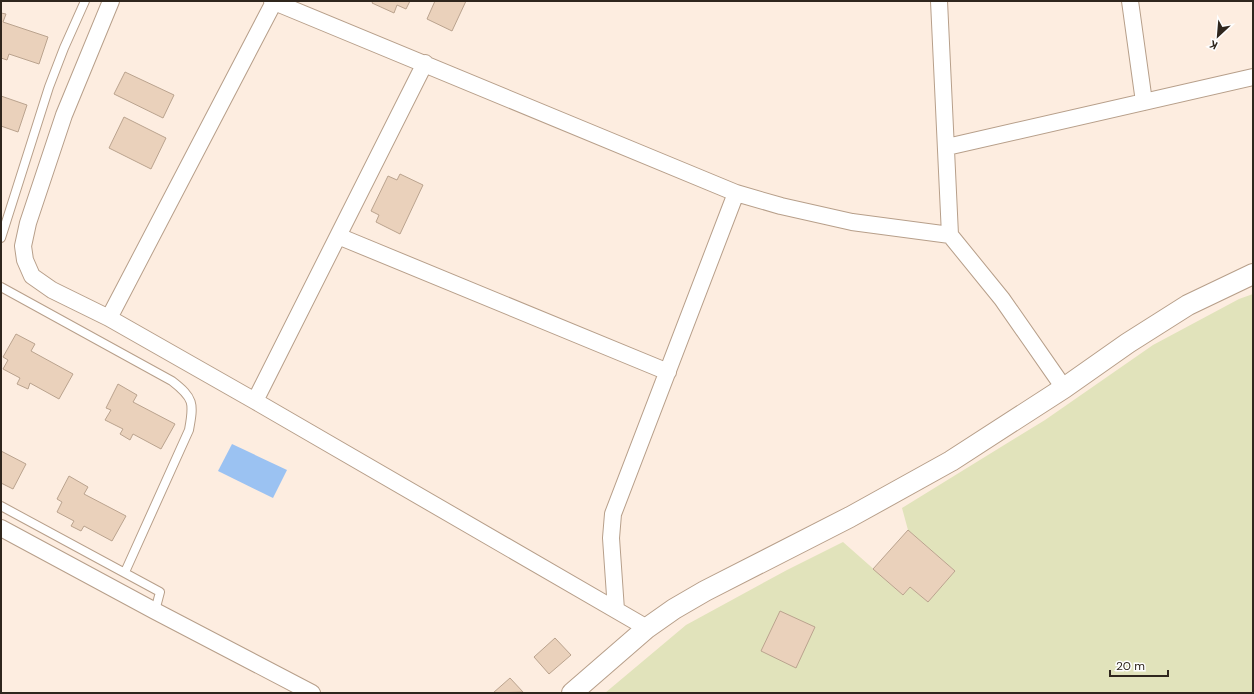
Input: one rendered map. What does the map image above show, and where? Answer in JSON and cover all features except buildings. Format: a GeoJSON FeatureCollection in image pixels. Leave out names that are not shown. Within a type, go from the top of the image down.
{"type":"FeatureCollection","features":[{"type":"Feature","properties":{"kind":"street"},"geometry":{"type":"LineString","coordinates":[[111,1],[64,115],[28,222],[23,246],[25,260],[32,276],[52,290],[109,318],[255,401],[647,628]]}},
{"type":"Feature","properties":{"kind":"street"},"geometry":{"type":"LineString","coordinates":[[109,318],[273,1],[736,193],[781,206],[852,222],[950,235]]}},
{"type":"Feature","properties":{"kind":"street"},"geometry":{"type":"LineString","coordinates":[[939,1],[950,235],[1002,299],[1064,388]]}},
{"type":"Feature","properties":{"kind":"street"},"geometry":{"type":"LineString","coordinates":[[1130,1],[1144,102]]}},
{"type":"Feature","properties":{"kind":"street"},"geometry":{"type":"LineString","coordinates":[[255,401],[425,63]]}},
{"type":"Feature","properties":{"kind":"street"},"geometry":{"type":"LineString","coordinates":[[946,147],[1253,77]]}},
{"type":"Feature","properties":{"kind":"street"},"geometry":{"type":"LineString","coordinates":[[616,610],[611,538],[614,514],[736,193]]}},
{"type":"Feature","properties":{"kind":"street"},"geometry":{"type":"LineString","coordinates":[[338,236],[668,372]]}},
{"type":"Feature","properties":{"kind":"street"},"geometry":{"type":"LineString","coordinates":[[572,693],[647,628],[674,609],[850,517],[951,461],[1064,388],[1128,343],[1188,305],[1253,274]]}},
{"type":"Feature","properties":{"kind":"street"},"geometry":{"type":"LineString","coordinates":[[1,528],[312,693]]}},
{"type":"Feature","properties":{"kind":"lane"},"geometry":{"type":"LineString","coordinates":[[1,238],[52,81],[64,48],[85,1]]}},
{"type":"Feature","properties":{"kind":"lane"},"geometry":{"type":"LineString","coordinates":[[1,287],[172,380],[184,390],[191,399],[192,414],[189,430],[125,572]]}},
{"type":"Feature","properties":{"kind":"lane"},"geometry":{"type":"LineString","coordinates":[[1,506],[160,592],[155,611]]}},
{"type":"Feature","properties":{"kind":"green space"},"geometry":{"type":"Polygon","coordinates":[[[1253,294],[1253,693],[605,693],[686,625],[787,570],[843,542],[903,595],[910,587],[928,602],[955,571],[908,530],[902,508],[1045,420],[1153,345],[1239,299],[1253,294]]]}},
{"type":"Feature","properties":{"kind":"water"},"geometry":{"type":"Polygon","coordinates":[[[232,444],[287,470],[273,498],[218,471],[232,444]]]}}]}
